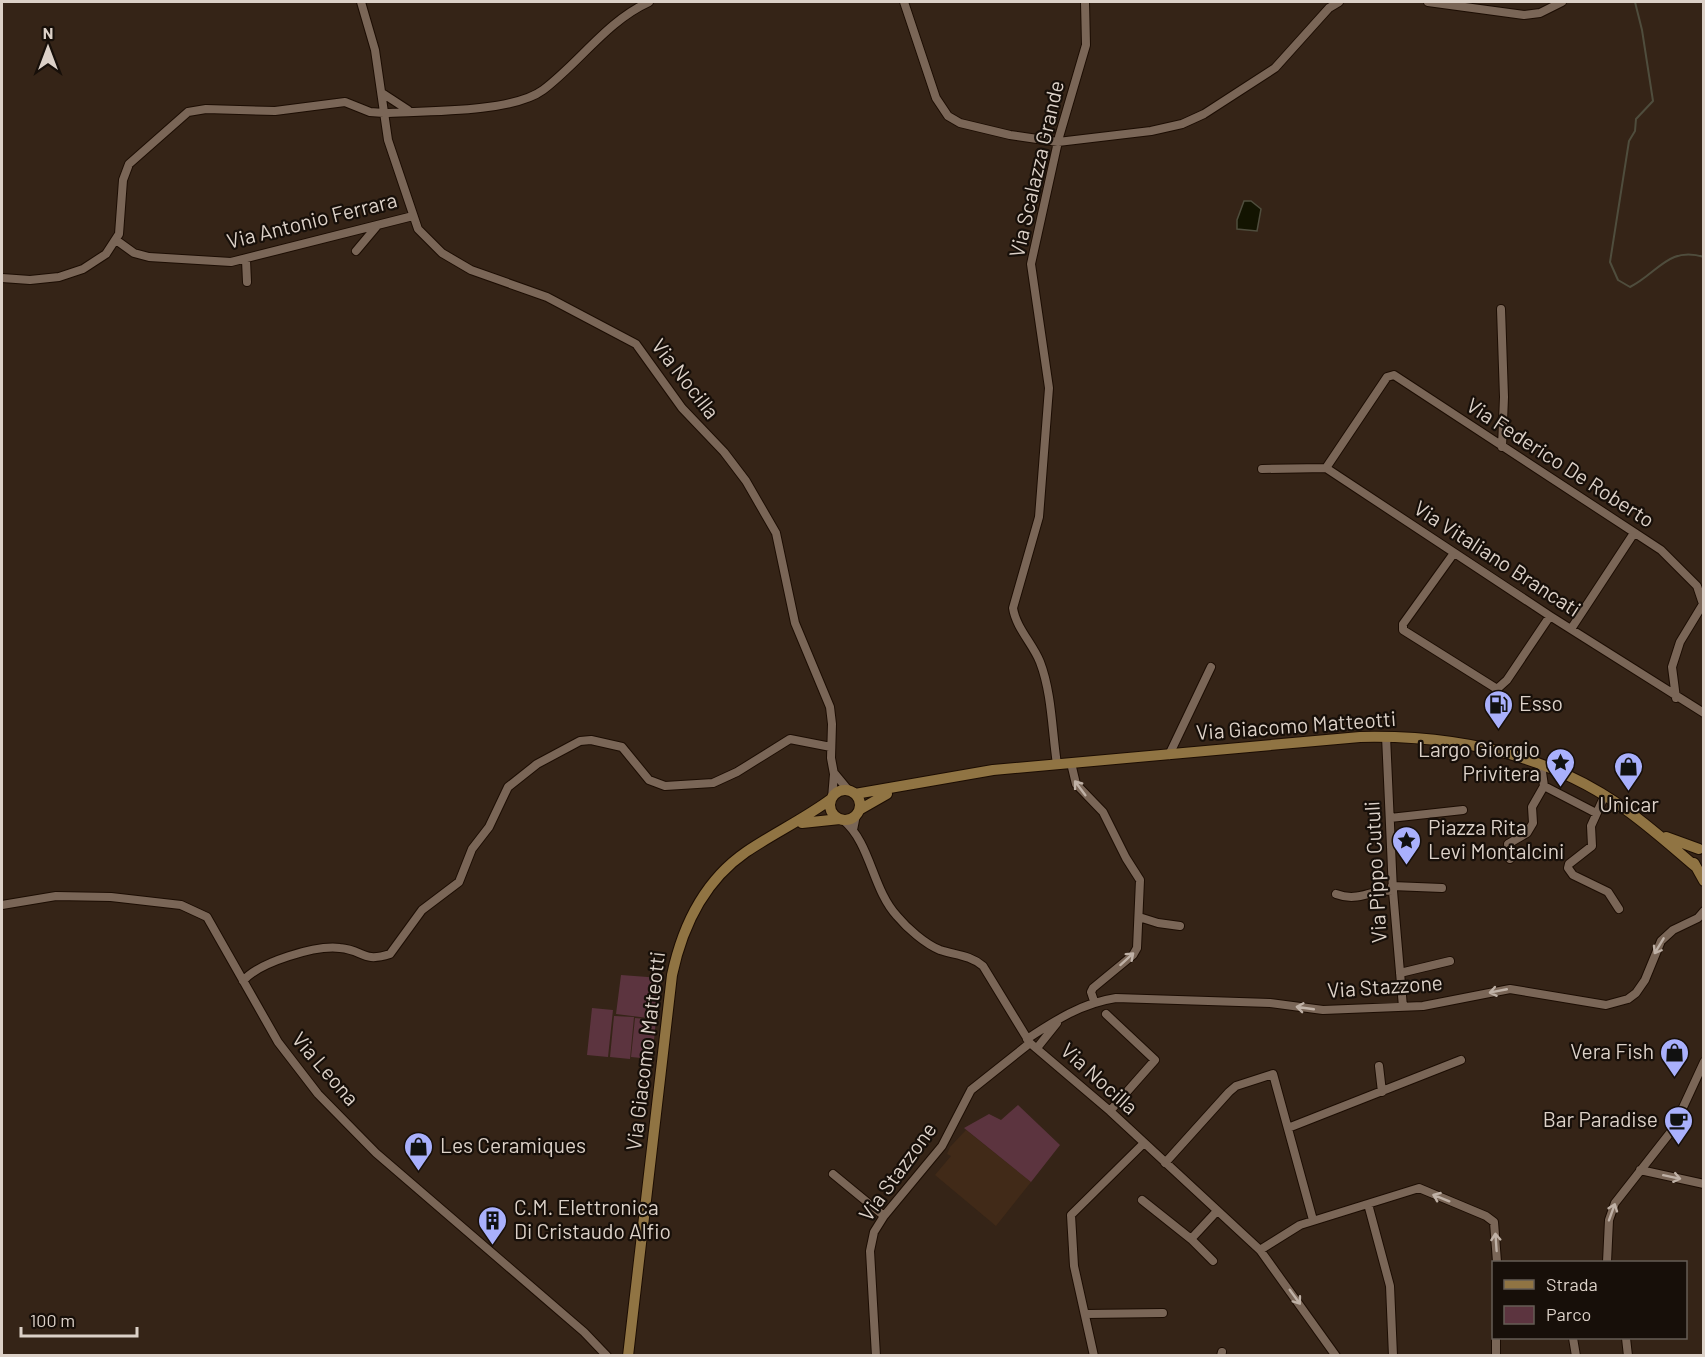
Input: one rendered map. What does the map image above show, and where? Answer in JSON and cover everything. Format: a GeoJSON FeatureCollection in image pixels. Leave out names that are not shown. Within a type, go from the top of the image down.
{"type":"FeatureCollection","features":[{"type":"Feature","properties":{"kind":"main road","name":"Via Giacomo Matteotti"},"geometry":{"type":"LineString","coordinates":[[914,784],[993,770],[1057,764],[1386,736],[1420,737],[1470,745],[1541,765],[1605,795],[1660,834]]}},
{"type":"Feature","properties":{"kind":"main road"},"geometry":{"type":"LineString","coordinates":[[793,826],[842,791],[852,792],[914,784]]}},
{"type":"Feature","properties":{"kind":"main road"},"geometry":{"type":"LineString","coordinates":[[793,826],[818,820],[842,819],[857,813],[878,798],[914,784]]}},
{"type":"Feature","properties":{"kind":"main road"},"geometry":{"type":"LineString","coordinates":[[852,792],[859,799],[857,813]]}},
{"type":"Feature","properties":{"kind":"main road"},"geometry":{"type":"LineString","coordinates":[[832,798],[831,809],[842,819]]}},
{"type":"Feature","properties":{"kind":"main road","name":"Via Giacomo Matteotti"},"geometry":{"type":"LineString","coordinates":[[633,1332],[672,975],[681,939],[704,895],[723,872],[743,854],[793,826]]}},
{"type":"Feature","properties":{"kind":"main road"},"geometry":{"type":"LineString","coordinates":[[1660,834],[1702,849],[1693,857],[1704,881]]}},
{"type":"Feature","properties":{"kind":"main road"},"geometry":{"type":"LineString","coordinates":[[1660,834],[1696,867]]}},
{"type":"Feature","properties":{"kind":"main road"},"geometry":{"type":"LineString","coordinates":[[628,1356],[633,1332]]}},
{"type":"Feature","properties":{"kind":"main road"},"geometry":{"type":"LineString","coordinates":[[633,1332],[635,1356]]}},
{"type":"Feature","properties":{"kind":"street","name":"Via Nocilla"},"geometry":{"type":"LineString","coordinates":[[361,2],[375,50],[388,140],[418,229],[428,242],[471,270],[547,297],[636,344],[682,408],[739,469],[776,533],[795,623],[830,707],[834,774],[832,798]]}},
{"type":"Feature","properties":{"kind":"street"},"geometry":{"type":"LineString","coordinates":[[2,278],[30,280],[71,273],[96,262],[116,240],[121,223],[125,171],[134,158],[188,112],[197,110],[275,111],[345,102],[370,112],[384,113],[502,104],[542,91],[630,10],[649,2]]}},
{"type":"Feature","properties":{"kind":"street"},"geometry":{"type":"LineString","coordinates":[[904,2],[936,98],[948,116],[960,123],[1010,135],[1058,142],[1161,130],[1204,114],[1275,68],[1329,8],[1339,2]]}},
{"type":"Feature","properties":{"kind":"street","name":"Via Scalazza Grande"},"geometry":{"type":"LineString","coordinates":[[1057,764],[1043,672],[1033,648],[1015,618],[1013,608],[1039,517],[1049,388],[1031,264],[1058,142],[1086,45],[1085,2]]}},
{"type":"Feature","properties":{"kind":"street"},"geometry":{"type":"LineString","coordinates":[[1428,2],[1532,15],[1562,2]]}},
{"type":"Feature","properties":{"kind":"street"},"geometry":{"type":"LineString","coordinates":[[381,93],[398,106],[412,112]]}},
{"type":"Feature","properties":{"kind":"street","name":"Via Antonio Ferrara"},"geometry":{"type":"LineString","coordinates":[[116,240],[134,253],[149,257],[187,261],[246,260],[306,241],[413,216]]}},
{"type":"Feature","properties":{"kind":"street"},"geometry":{"type":"LineString","coordinates":[[356,251],[377,225]]}},
{"type":"Feature","properties":{"kind":"street"},"geometry":{"type":"LineString","coordinates":[[246,260],[247,282]]}},
{"type":"Feature","properties":{"kind":"street"},"geometry":{"type":"LineString","coordinates":[[1501,309],[1504,397],[1502,447]]}},
{"type":"Feature","properties":{"kind":"street","name":"Via Federico De Roberto"},"geometry":{"type":"LineString","coordinates":[[1326,468],[1389,375],[1394,375],[1675,561],[1697,586],[1702,604],[1680,642],[1672,667],[1676,698]]}},
{"type":"Feature","properties":{"kind":"street"},"geometry":{"type":"LineString","coordinates":[[1262,470],[1326,468]]}},
{"type":"Feature","properties":{"kind":"street","name":"Via Vitaliano Brancati"},"geometry":{"type":"LineString","coordinates":[[1326,468],[1676,698],[1704,713]]}},
{"type":"Feature","properties":{"kind":"street"},"geometry":{"type":"LineString","coordinates":[[1571,629],[1634,534]]}},
{"type":"Feature","properties":{"kind":"street"},"geometry":{"type":"LineString","coordinates":[[1454,553],[1403,624],[1404,630],[1413,636],[1497,689],[1507,680],[1550,616]]}},
{"type":"Feature","properties":{"kind":"street"},"geometry":{"type":"LineString","coordinates":[[1169,755],[1211,667]]}},
{"type":"Feature","properties":{"kind":"street","name":"Via Pippo Cutuli"},"geometry":{"type":"LineString","coordinates":[[1386,736],[1393,888],[1403,1007]]}},
{"type":"Feature","properties":{"kind":"street"},"geometry":{"type":"LineString","coordinates":[[243,981],[258,968],[316,950],[348,949],[369,959],[390,954],[422,910],[459,882],[472,849],[489,827],[508,787],[537,764],[580,741],[591,740],[622,747],[649,780],[664,786],[713,783],[737,772],[790,739],[831,747]]}},
{"type":"Feature","properties":{"kind":"street"},"geometry":{"type":"LineString","coordinates":[[1071,763],[1076,784],[1103,812],[1140,880],[1136,951],[1094,988],[1091,992],[1094,1001]]}},
{"type":"Feature","properties":{"kind":"street"},"geometry":{"type":"LineString","coordinates":[[1510,859],[1508,844],[1527,834],[1533,823],[1532,807],[1544,786],[1541,765]]}},
{"type":"Feature","properties":{"kind":"street"},"geometry":{"type":"LineString","coordinates":[[834,774],[852,792]]}},
{"type":"Feature","properties":{"kind":"street"},"geometry":{"type":"LineString","coordinates":[[1544,786],[1596,813]]}},
{"type":"Feature","properties":{"kind":"street"},"geometry":{"type":"LineString","coordinates":[[1605,795],[1591,826],[1592,846],[1569,864],[1568,868],[1573,875],[1608,892],[1619,909]]}},
{"type":"Feature","properties":{"kind":"street"},"geometry":{"type":"LineString","coordinates":[[1390,818],[1463,810]]}},
{"type":"Feature","properties":{"kind":"street"},"geometry":{"type":"LineString","coordinates":[[854,830],[857,813]]}},
{"type":"Feature","properties":{"kind":"street"},"geometry":{"type":"LineString","coordinates":[[842,819],[854,830]]}},
{"type":"Feature","properties":{"kind":"street","name":"Via Nocilla"},"geometry":{"type":"LineString","coordinates":[[854,830],[898,918],[934,947],[964,956],[982,966],[1031,1043],[1110,1111],[1260,1250],[1336,1356]]}},
{"type":"Feature","properties":{"kind":"street"},"geometry":{"type":"LineString","coordinates":[[1336,894],[1348,898],[1393,888],[1442,888]]}},
{"type":"Feature","properties":{"kind":"street","name":"Via Leona"},"geometry":{"type":"LineString","coordinates":[[2,905],[69,896],[182,905],[199,912],[212,922],[278,1042],[318,1094],[376,1153],[584,1332],[607,1356]]}},
{"type":"Feature","properties":{"kind":"street","name":"Via Stazzone"},"geometry":{"type":"LineString","coordinates":[[876,1356],[870,1251],[874,1232],[884,1216],[942,1147],[971,1090],[1061,1018],[1094,1001],[1116,998],[1270,1003],[1323,1010],[1423,1006],[1509,988],[1594,1005],[1618,1002],[1628,999],[1641,987],[1655,950],[1666,934],[1698,918],[1704,911]]}},
{"type":"Feature","properties":{"kind":"street"},"geometry":{"type":"LineString","coordinates":[[1138,917],[1158,924],[1180,926]]}},
{"type":"Feature","properties":{"kind":"street"},"geometry":{"type":"LineString","coordinates":[[1400,973],[1450,961]]}},
{"type":"Feature","properties":{"kind":"street"},"geometry":{"type":"LineString","coordinates":[[1106,1014],[1155,1060],[1110,1111]]}},
{"type":"Feature","properties":{"kind":"street"},"geometry":{"type":"LineString","coordinates":[[1031,1043],[1061,1018]]}},
{"type":"Feature","properties":{"kind":"street"},"geometry":{"type":"LineString","coordinates":[[1288,1128],[1461,1060]]}},
{"type":"Feature","properties":{"kind":"street"},"geometry":{"type":"LineString","coordinates":[[1607,1261],[1608,1220],[1615,1203],[1673,1129],[1703,1064]]}},
{"type":"Feature","properties":{"kind":"street"},"geometry":{"type":"LineString","coordinates":[[1379,1066],[1382,1092]]}},
{"type":"Feature","properties":{"kind":"street"},"geometry":{"type":"LineString","coordinates":[[1165,1163],[1236,1086],[1273,1074],[1313,1220]]}},
{"type":"Feature","properties":{"kind":"street"},"geometry":{"type":"LineString","coordinates":[[1094,1356],[1074,1266],[1071,1215],[1144,1143]]}},
{"type":"Feature","properties":{"kind":"street"},"geometry":{"type":"LineString","coordinates":[[1640,1170],[1704,1184]]}},
{"type":"Feature","properties":{"kind":"street"},"geometry":{"type":"LineString","coordinates":[[833,1174],[884,1216]]}},
{"type":"Feature","properties":{"kind":"street"},"geometry":{"type":"LineString","coordinates":[[1260,1250],[1289,1230],[1313,1220],[1419,1188],[1486,1216],[1494,1222],[1497,1261]]}},
{"type":"Feature","properties":{"kind":"street"},"geometry":{"type":"LineString","coordinates":[[1142,1200],[1191,1239],[1213,1261]]}},
{"type":"Feature","properties":{"kind":"street"},"geometry":{"type":"LineString","coordinates":[[1368,1203],[1390,1286],[1393,1356]]}},
{"type":"Feature","properties":{"kind":"street"},"geometry":{"type":"LineString","coordinates":[[1191,1239],[1217,1211]]}},
{"type":"Feature","properties":{"kind":"street"},"geometry":{"type":"LineString","coordinates":[[1086,1314],[1163,1313]]}},
{"type":"Feature","properties":{"kind":"street"},"geometry":{"type":"LineString","coordinates":[[1496,1339],[1496,1356]]}},
{"type":"Feature","properties":{"kind":"street"},"geometry":{"type":"LineString","coordinates":[[1573,1339],[1576,1356]]}},
{"type":"Feature","properties":{"kind":"street"},"geometry":{"type":"LineString","coordinates":[[1626,1339],[1628,1356]]}},
{"type":"Feature","properties":{"kind":"shaded area"},"geometry":{"type":"Polygon","coordinates":[[[1244,201],[1251,201],[1261,209],[1257,231],[1237,229],[1237,220],[1244,201]]]}},
{"type":"Feature","properties":{"kind":"shaded area"},"geometry":{"type":"Polygon","coordinates":[[[966,1130],[1031,1182],[996,1226],[935,1175],[951,1156],[947,1154],[950,1147],[966,1130]]]}},
{"type":"Feature","properties":{"kind":"green space"},"geometry":{"type":"Polygon","coordinates":[[[621,975],[661,978],[656,1019],[616,1014],[621,975]]]}},
{"type":"Feature","properties":{"kind":"green space"},"geometry":{"type":"Polygon","coordinates":[[[592,1008],[613,1010],[608,1057],[587,1055],[592,1008]]]}},
{"type":"Feature","properties":{"kind":"green space"},"geometry":{"type":"Polygon","coordinates":[[[614,1016],[634,1017],[630,1059],[610,1057],[614,1016]]]}},
{"type":"Feature","properties":{"kind":"green space"},"geometry":{"type":"Polygon","coordinates":[[[635,1018],[656,1020],[652,1059],[631,1057],[635,1018]]]}},
{"type":"Feature","properties":{"kind":"green space"},"geometry":{"type":"Polygon","coordinates":[[[1018,1105],[1060,1145],[1031,1182],[964,1128],[989,1114],[1001,1120],[1018,1105]]]}},
{"type":"Feature","properties":{"kind":"waterway"},"geometry":{"type":"LineString","coordinates":[[1635,2],[1642,30],[1653,101],[1636,119],[1635,131],[1629,141],[1610,262],[1618,280],[1630,287],[1672,258],[1681,255],[1704,257]]}},
{"type":"Feature","properties":{"kind":"place","name":"Esso"},"geometry":{"type":"Point","coordinates":[1498,730]}},
{"type":"Feature","properties":{"kind":"place","name":"Largo Giorgio Privitera"},"geometry":{"type":"Point","coordinates":[1561,788]}},
{"type":"Feature","properties":{"kind":"place","name":"Unicar"},"geometry":{"type":"Point","coordinates":[1629,792]}},
{"type":"Feature","properties":{"kind":"place","name":"Piazza Rita Levi Montalcini"},"geometry":{"type":"Point","coordinates":[1407,866]}},
{"type":"Feature","properties":{"kind":"place","name":"Vera Fish"},"geometry":{"type":"Point","coordinates":[1675,1078]}},
{"type":"Feature","properties":{"kind":"place","name":"Bar Paradise"},"geometry":{"type":"Point","coordinates":[1679,1146]}},
{"type":"Feature","properties":{"kind":"place","name":"Les Ceramiques"},"geometry":{"type":"Point","coordinates":[419,1172]}},
{"type":"Feature","properties":{"kind":"place","name":"C.M. Elettronica Di Cristaudo Alfio"},"geometry":{"type":"Point","coordinates":[493,1246]}}]}
